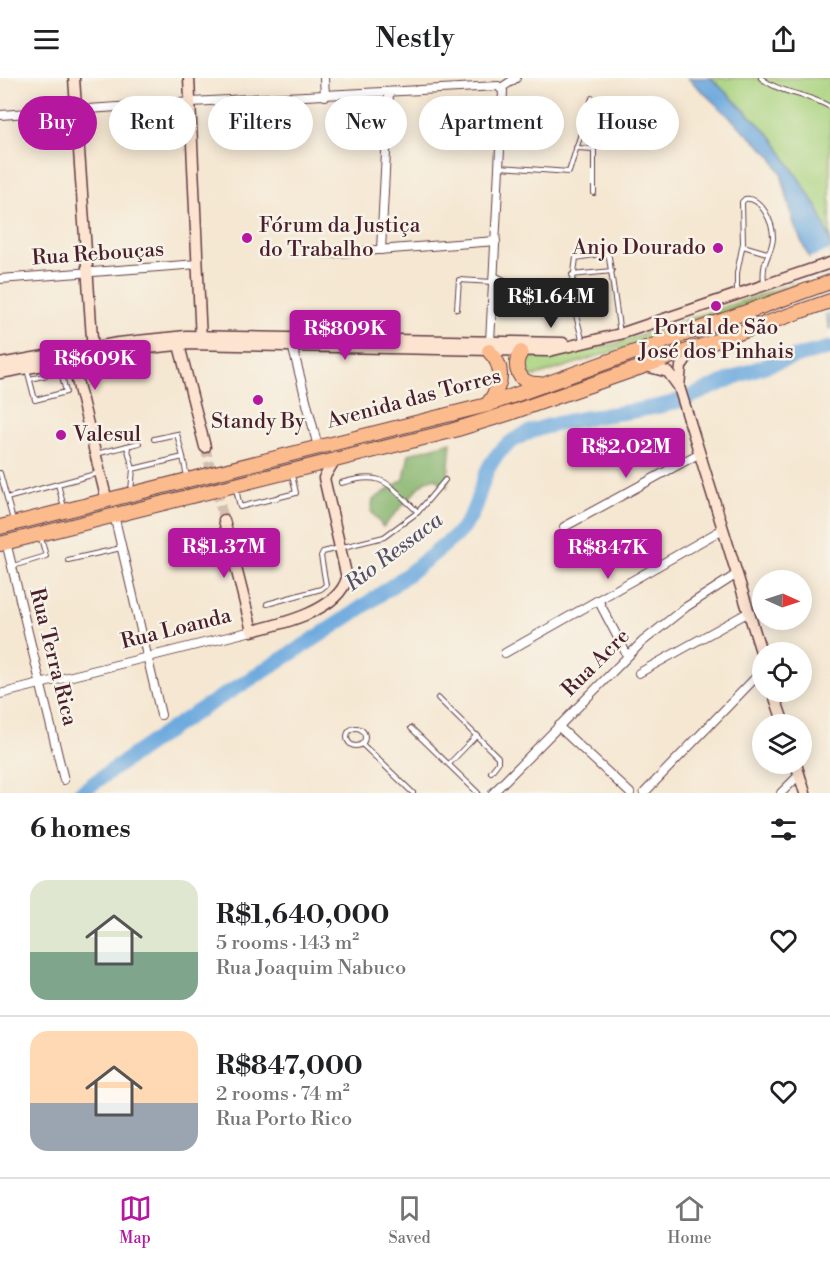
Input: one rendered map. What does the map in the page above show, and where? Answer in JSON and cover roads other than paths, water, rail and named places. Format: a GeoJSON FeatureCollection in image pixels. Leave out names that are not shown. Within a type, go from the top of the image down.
{"type":"FeatureCollection","features":[{"type":"Feature","properties":{"kind":"highway","name":"Avenida das Torres"},"geometry":{"type":"LineString","coordinates":[[7,526],[487,405],[541,383],[830,282]]}},
{"type":"Feature","properties":{"kind":"highway","name":"Avenida das Torres"},"geometry":{"type":"LineString","coordinates":[[3,543],[480,423],[830,301]]}},
{"type":"Feature","properties":{"kind":"highway"},"geometry":{"type":"LineString","coordinates":[[487,405],[497,392],[501,377],[498,363],[490,347]]}},
{"type":"Feature","properties":{"kind":"highway"},"geometry":{"type":"LineString","coordinates":[[522,348],[516,363],[519,375],[529,383],[541,383]]}},
{"type":"Feature","properties":{"kind":"main road"},"geometry":{"type":"LineString","coordinates":[[74,78],[76,96]]}},
{"type":"Feature","properties":{"kind":"main road"},"geometry":{"type":"LineString","coordinates":[[189,78],[190,96]]}},
{"type":"Feature","properties":{"kind":"main road"},"geometry":{"type":"LineString","coordinates":[[80,150],[93,351]]}},
{"type":"Feature","properties":{"kind":"main road"},"geometry":{"type":"LineString","coordinates":[[192,150],[201,339]]}},
{"type":"Feature","properties":{"kind":"main road"},"geometry":{"type":"LineString","coordinates":[[0,373],[29,374],[93,351],[143,339],[490,347],[549,351],[620,334],[830,263]]}},
{"type":"Feature","properties":{"kind":"main road"},"geometry":{"type":"LineString","coordinates":[[0,364],[93,351],[179,345],[201,339],[292,345],[490,347]]}},
{"type":"Feature","properties":{"kind":"main road"},"geometry":{"type":"LineString","coordinates":[[179,345],[205,447]]}},
{"type":"Feature","properties":{"kind":"main road"},"geometry":{"type":"LineString","coordinates":[[680,389],[681,366],[692,350]]}},
{"type":"Feature","properties":{"kind":"main road"},"geometry":{"type":"LineString","coordinates":[[72,360],[107,501]]}},
{"type":"Feature","properties":{"kind":"main road"},"geometry":{"type":"LineString","coordinates":[[646,366],[668,372],[680,389],[758,642]]}},
{"type":"Feature","properties":{"kind":"main road"},"geometry":{"type":"LineString","coordinates":[[334,461],[324,478],[342,547]]}},
{"type":"Feature","properties":{"kind":"main road"},"geometry":{"type":"LineString","coordinates":[[224,519],[252,631]]}},
{"type":"Feature","properties":{"kind":"main road","name":"Rua Loanda"},"geometry":{"type":"LineString","coordinates":[[252,631],[304,616],[341,592],[347,578],[342,547]]}},
{"type":"Feature","properties":{"kind":"main road"},"geometry":{"type":"LineString","coordinates":[[799,774],[805,793]]}},
{"type":"Feature","properties":{"kind":"street"},"geometry":{"type":"LineString","coordinates":[[324,78],[325,96]]}},
{"type":"Feature","properties":{"kind":"street"},"geometry":{"type":"LineString","coordinates":[[196,102],[499,87],[516,78]]}},
{"type":"Feature","properties":{"kind":"street"},"geometry":{"type":"LineString","coordinates":[[490,347],[500,167],[499,87]]}},
{"type":"Feature","properties":{"kind":"street"},"geometry":{"type":"LineString","coordinates":[[381,250],[389,93]]}},
{"type":"Feature","properties":{"kind":"street"},"geometry":{"type":"LineString","coordinates":[[0,115],[18,114]]}},
{"type":"Feature","properties":{"kind":"street"},"geometry":{"type":"LineString","coordinates":[[325,254],[496,241]]}},
{"type":"Feature","properties":{"kind":"street","name":"Rua Rebouças"},"geometry":{"type":"LineString","coordinates":[[0,279],[198,264]]}},
{"type":"Feature","properties":{"kind":"street"},"geometry":{"type":"LineString","coordinates":[[494,280],[510,285]]}},
{"type":"Feature","properties":{"kind":"street"},"geometry":{"type":"LineString","coordinates":[[292,345],[318,447]]}},
{"type":"Feature","properties":{"kind":"street"},"geometry":{"type":"LineString","coordinates":[[564,527],[700,453]]}},
{"type":"Feature","properties":{"kind":"street"},"geometry":{"type":"LineString","coordinates":[[114,515],[161,715]]}},
{"type":"Feature","properties":{"kind":"street"},"geometry":{"type":"LineString","coordinates":[[506,653],[723,529]]}},
{"type":"Feature","properties":{"kind":"street","name":"Rua Terra Rica"},"geometry":{"type":"LineString","coordinates":[[3,543],[12,566],[64,780]]}},
{"type":"Feature","properties":{"kind":"street","name":"Rua Acre"},"geometry":{"type":"LineString","coordinates":[[493,793],[627,656],[686,607],[737,574]]}},
{"type":"Feature","properties":{"kind":"street"},"geometry":{"type":"LineString","coordinates":[[598,600],[627,656]]}},
{"type":"Feature","properties":{"kind":"street"},"geometry":{"type":"LineString","coordinates":[[639,673],[749,612]]}},
{"type":"Feature","properties":{"kind":"street","name":"Rua Loanda"},"geometry":{"type":"LineString","coordinates":[[0,694],[252,631]]}},
{"type":"Feature","properties":{"kind":"street"},"geometry":{"type":"LineString","coordinates":[[644,793],[752,681]]}},
{"type":"Feature","properties":{"kind":"street"},"geometry":{"type":"LineString","coordinates":[[558,726],[630,793]]}},
{"type":"Feature","properties":{"kind":"street"},"geometry":{"type":"LineString","coordinates":[[781,793],[794,774]]}},
{"type":"Feature","properties":{"kind":"lane"},"geometry":{"type":"LineString","coordinates":[[761,78],[775,87],[819,100],[830,107]]}},
{"type":"Feature","properties":{"kind":"lane"},"geometry":{"type":"LineString","coordinates":[[500,167],[569,172],[576,148]]}},
{"type":"Feature","properties":{"kind":"lane"},"geometry":{"type":"LineString","coordinates":[[594,150],[594,193]]}},
{"type":"Feature","properties":{"kind":"lane"},"geometry":{"type":"LineString","coordinates":[[737,295],[737,273],[743,246],[742,202],[750,198],[760,204],[772,230],[773,240],[762,268],[765,286]]}},
{"type":"Feature","properties":{"kind":"lane"},"geometry":{"type":"LineString","coordinates":[[743,246],[767,252]]}},
{"type":"Feature","properties":{"kind":"lane"},"geometry":{"type":"LineString","coordinates":[[581,344],[572,295],[572,275],[576,258],[606,253],[609,258],[620,334]]}},
{"type":"Feature","properties":{"kind":"lane"},"geometry":{"type":"LineString","coordinates":[[572,275],[612,271]]}},
{"type":"Feature","properties":{"kind":"lane"},"geometry":{"type":"LineString","coordinates":[[457,309],[459,280],[494,280]]}},
{"type":"Feature","properties":{"kind":"lane"},"geometry":{"type":"LineString","coordinates":[[61,372],[66,392],[35,400],[29,374],[61,372]]}},
{"type":"Feature","properties":{"kind":"lane"},"geometry":{"type":"LineString","coordinates":[[154,439],[177,434],[188,480]]}},
{"type":"Feature","properties":{"kind":"lane"},"geometry":{"type":"LineString","coordinates":[[95,454],[139,443]]}},
{"type":"Feature","properties":{"kind":"lane"},"geometry":{"type":"LineString","coordinates":[[127,446],[133,469],[130,495]]}},
{"type":"Feature","properties":{"kind":"lane"},"geometry":{"type":"LineString","coordinates":[[133,469],[183,457]]}},
{"type":"Feature","properties":{"kind":"lane"},"geometry":{"type":"LineString","coordinates":[[235,485],[240,507],[285,496],[296,493],[291,471]]}},
{"type":"Feature","properties":{"kind":"lane"},"geometry":{"type":"LineString","coordinates":[[7,498],[100,473]]}},
{"type":"Feature","properties":{"kind":"lane"},"geometry":{"type":"LineString","coordinates":[[0,474],[7,498],[7,526]]}},
{"type":"Feature","properties":{"kind":"lane"},"geometry":{"type":"LineString","coordinates":[[341,483],[364,477],[375,477],[418,512]]}},
{"type":"Feature","properties":{"kind":"lane"},"geometry":{"type":"LineString","coordinates":[[267,604],[321,589],[326,585],[321,556],[323,552],[384,537],[418,512],[445,480]]}},
{"type":"Feature","properties":{"kind":"lane"},"geometry":{"type":"LineString","coordinates":[[58,484],[65,511]]}},
{"type":"Feature","properties":{"kind":"lane"},"geometry":{"type":"LineString","coordinates":[[12,566],[46,556],[40,534]]}},
{"type":"Feature","properties":{"kind":"lane"},"geometry":{"type":"LineString","coordinates":[[68,560],[121,548]]}},
{"type":"Feature","properties":{"kind":"lane"},"geometry":{"type":"LineString","coordinates":[[438,698],[498,757],[498,763],[491,771]]}},
{"type":"Feature","properties":{"kind":"lane"},"geometry":{"type":"LineString","coordinates":[[355,728],[363,731],[362,744],[350,745],[348,733],[355,728]]}},
{"type":"Feature","properties":{"kind":"lane"},"geometry":{"type":"LineString","coordinates":[[411,728],[478,793]]}},
{"type":"Feature","properties":{"kind":"lane"},"geometry":{"type":"LineString","coordinates":[[449,764],[477,735]]}},
{"type":"Feature","properties":{"kind":"lane"},"geometry":{"type":"LineString","coordinates":[[362,744],[413,793]]}},
{"type":"Feature","properties":{"kind":"water"},"geometry":{"type":"Polygon","coordinates":[[[688,78],[711,78],[772,137],[817,207],[830,239],[830,330],[808,255],[795,227],[781,173],[771,156],[688,78]]]}},
{"type":"Feature","properties":{"kind":"waterway","name":"Rio Ressaca"},"geometry":{"type":"LineString","coordinates":[[80,793],[187,718],[332,627],[425,561],[465,525],[472,513],[491,463],[514,440],[530,432],[568,421],[672,403],[765,366],[830,348]]}},
{"type":"Feature","properties":{"kind":"tunnel"},"geometry":{"type":"LineString","coordinates":[[205,447],[224,520]]}},
{"type":"Feature","properties":{"kind":"place","name":"Fórum da Justiça do Trabalho"},"geometry":{"type":"Point","coordinates":[247,238]}},
{"type":"Feature","properties":{"kind":"place","name":"Anjo Dourado"},"geometry":{"type":"Point","coordinates":[718,248]}},
{"type":"Feature","properties":{"kind":"place","name":"Portal de São José dos Pinhais"},"geometry":{"type":"Point","coordinates":[716,306]}},
{"type":"Feature","properties":{"kind":"place","name":"Standy By"},"geometry":{"type":"Point","coordinates":[258,400]}},
{"type":"Feature","properties":{"kind":"place","name":"Valesul"},"geometry":{"type":"Point","coordinates":[61,435]}}]}
